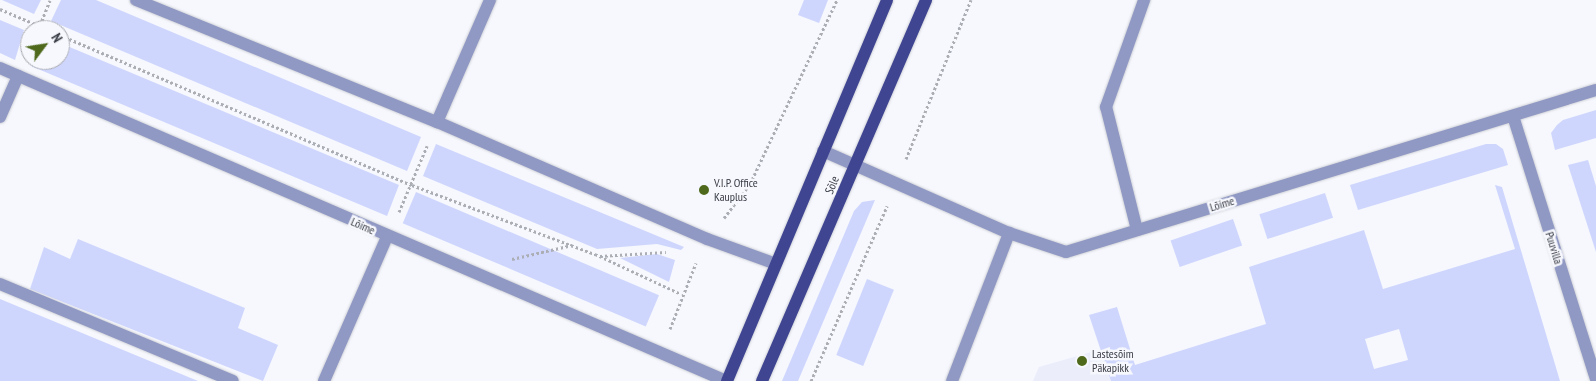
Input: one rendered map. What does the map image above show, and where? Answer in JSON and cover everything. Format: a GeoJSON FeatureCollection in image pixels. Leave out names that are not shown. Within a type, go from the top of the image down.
{"type":"FeatureCollection","features":[{"type":"Feature","properties":{"kind":"main road","name":"Sõle"},"geometry":{"type":"LineString","coordinates":[[727,381],[886,0]]}},
{"type":"Feature","properties":{"kind":"main road","name":"Sõle"},"geometry":{"type":"LineString","coordinates":[[762,381],[926,0]]}},
{"type":"Feature","properties":{"kind":"street"},"geometry":{"type":"LineString","coordinates":[[136,0],[436,122],[707,239],[776,264]]}},
{"type":"Feature","properties":{"kind":"street"},"geometry":{"type":"LineString","coordinates":[[436,122],[490,0]]}},
{"type":"Feature","properties":{"kind":"street"},"geometry":{"type":"LineString","coordinates":[[1137,230],[1106,107],[1144,0]]}},
{"type":"Feature","properties":{"kind":"street","name":"Lõime"},"geometry":{"type":"LineString","coordinates":[[0,68],[387,237],[727,381]]}},
{"type":"Feature","properties":{"kind":"street"},"geometry":{"type":"LineString","coordinates":[[0,118],[18,76]]}},
{"type":"Feature","properties":{"kind":"street","name":"Lõime"},"geometry":{"type":"LineString","coordinates":[[823,151],[1009,233],[1066,252],[1596,90]]}},
{"type":"Feature","properties":{"kind":"street","name":"Puuvilla"},"geometry":{"type":"LineString","coordinates":[[1513,116],[1596,380]]}},
{"type":"Feature","properties":{"kind":"street"},"geometry":{"type":"LineString","coordinates":[[952,381],[1009,233]]}},
{"type":"Feature","properties":{"kind":"street"},"geometry":{"type":"LineString","coordinates":[[324,381],[387,237]]}},
{"type":"Feature","properties":{"kind":"street"},"geometry":{"type":"LineString","coordinates":[[0,284],[233,381]]}},
{"type":"Feature","properties":{"kind":"path"},"geometry":{"type":"LineString","coordinates":[[42,20],[50,0]]}},
{"type":"Feature","properties":{"kind":"path"},"geometry":{"type":"LineString","coordinates":[[707,239],[750,184],[837,0]]}},
{"type":"Feature","properties":{"kind":"path"},"geometry":{"type":"LineString","coordinates":[[0,9],[23,20]]}},
{"type":"Feature","properties":{"kind":"path"},"geometry":{"type":"LineString","coordinates":[[70,39],[412,185],[600,256],[682,294]]}},
{"type":"Feature","properties":{"kind":"path"},"geometry":{"type":"LineString","coordinates":[[387,237],[412,185],[436,122]]}},
{"type":"Feature","properties":{"kind":"path"},"geometry":{"type":"LineString","coordinates":[[600,256],[657,250],[674,254]]}},
{"type":"Feature","properties":{"kind":"path"},"geometry":{"type":"LineString","coordinates":[[662,352],[682,294],[698,259],[690,257]]}},
{"type":"Feature","properties":{"kind":"shaded area"},"geometry":{"type":"Polygon","coordinates":[[[2,0],[41,0],[34,14],[2,0]]]}},
{"type":"Feature","properties":{"kind":"shaded area"},"geometry":{"type":"Polygon","coordinates":[[[61,0],[96,0],[421,137],[407,171],[70,29],[70,20],[51,20],[61,0]]]}},
{"type":"Feature","properties":{"kind":"shaded area"},"geometry":{"type":"Polygon","coordinates":[[[804,0],[828,0],[819,23],[798,15],[804,0]]]}},
{"type":"Feature","properties":{"kind":"shaded area"},"geometry":{"type":"Polygon","coordinates":[[[0,20],[20,28],[20,43],[15,60],[0,53],[0,20]]]}},
{"type":"Feature","properties":{"kind":"shaded area"},"geometry":{"type":"Polygon","coordinates":[[[70,47],[399,185],[387,216],[40,70],[70,70],[70,47]]]}},
{"type":"Feature","properties":{"kind":"shaded area"},"geometry":{"type":"Polygon","coordinates":[[[1596,110],[1596,138],[1555,150],[1551,133],[1557,125],[1563,120],[1596,110]]]}},
{"type":"Feature","properties":{"kind":"shaded area"},"geometry":{"type":"Polygon","coordinates":[[[436,144],[684,247],[681,250],[657,244],[597,249],[423,176],[436,144]]]}},
{"type":"Feature","properties":{"kind":"shaded area"},"geometry":{"type":"Polygon","coordinates":[[[1486,144],[1496,144],[1503,149],[1508,165],[1358,210],[1350,185],[1486,144]]]}},
{"type":"Feature","properties":{"kind":"shaded area"},"geometry":{"type":"Polygon","coordinates":[[[1588,160],[1596,186],[1596,252],[1568,165],[1588,160]]]}},
{"type":"Feature","properties":{"kind":"shaded area"},"geometry":{"type":"Polygon","coordinates":[[[1495,185],[1502,187],[1560,381],[1111,381],[1089,315],[1117,307],[1135,365],[1266,324],[1249,267],[1364,230],[1383,289],[1515,249],[1495,185]],[[1399,329],[1365,339],[1374,369],[1408,360],[1399,329]]]}},
{"type":"Feature","properties":{"kind":"shaded area"},"geometry":{"type":"Polygon","coordinates":[[[416,192],[659,295],[646,326],[403,223],[416,192]]]}},
{"type":"Feature","properties":{"kind":"shaded area"},"geometry":{"type":"Polygon","coordinates":[[[1325,193],[1333,218],[1267,239],[1259,214],[1325,193]]]}},
{"type":"Feature","properties":{"kind":"shaded area"},"geometry":{"type":"Polygon","coordinates":[[[875,200],[798,381],[782,381],[854,211],[862,202],[875,200]]]}},
{"type":"Feature","properties":{"kind":"shaded area"},"geometry":{"type":"Polygon","coordinates":[[[1233,219],[1242,245],[1180,267],[1171,240],[1233,219]]]}},
{"type":"Feature","properties":{"kind":"shaded area"},"geometry":{"type":"Polygon","coordinates":[[[78,239],[245,308],[238,328],[278,345],[263,381],[30,289],[44,247],[70,259],[78,239]]]}},
{"type":"Feature","properties":{"kind":"shaded area"},"geometry":{"type":"Polygon","coordinates":[[[657,254],[675,260],[669,282],[620,258],[657,254]]]}},
{"type":"Feature","properties":{"kind":"shaded area"},"geometry":{"type":"Polygon","coordinates":[[[867,279],[894,290],[863,366],[836,355],[867,279]]]}},
{"type":"Feature","properties":{"kind":"shaded area"},"geometry":{"type":"Polygon","coordinates":[[[0,299],[198,381],[0,381],[0,299]]]}},
{"type":"Feature","properties":{"kind":"shaded area","name":"Lastesõim Päkapikk"},"geometry":{"type":"Polygon","coordinates":[[[1102,349],[1111,381],[1033,381],[1039,367],[1102,349]]]}},
{"type":"Feature","properties":{"kind":"place","name":"V.I.P. Office Kauplus"},"geometry":{"type":"Point","coordinates":[704,190]}},
{"type":"Feature","properties":{"kind":"place","name":"Lastesõim Päkapikk"},"geometry":{"type":"Point","coordinates":[1082,361]}}]}
